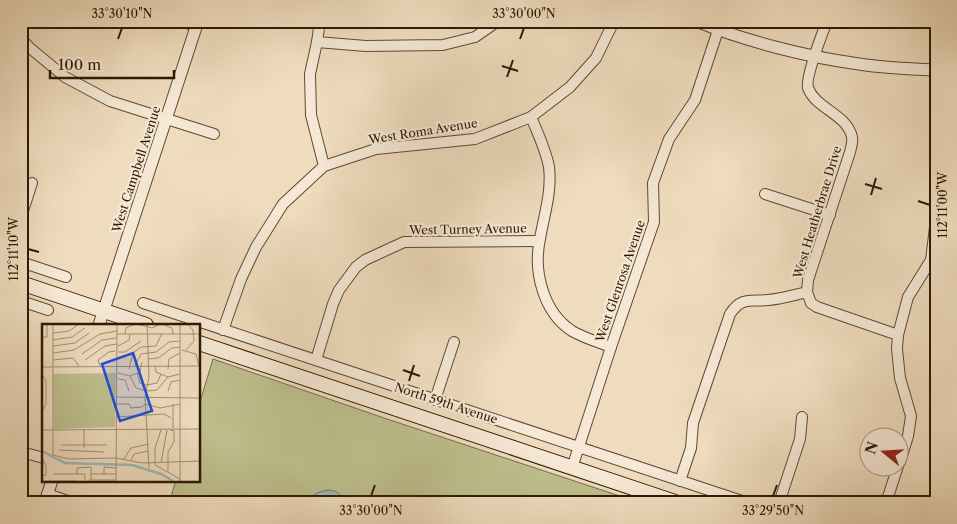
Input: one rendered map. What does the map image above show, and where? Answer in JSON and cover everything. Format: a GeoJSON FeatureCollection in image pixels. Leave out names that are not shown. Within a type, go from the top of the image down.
{"type":"FeatureCollection","features":[{"type":"Feature","properties":{"kind":"main road"},"geometry":{"type":"LineString","coordinates":[[21,283],[143,324]]}},
{"type":"Feature","properties":{"kind":"main road","name":"North 59th Avenue"},"geometry":{"type":"LineString","coordinates":[[200,343],[678,503]]}},
{"type":"Feature","properties":{"kind":"street"},"geometry":{"type":"LineString","coordinates":[[180,21],[197,24]]}},
{"type":"Feature","properties":{"kind":"street"},"geometry":{"type":"LineString","coordinates":[[320,21],[310,74],[310,115],[324,166]]}},
{"type":"Feature","properties":{"kind":"street"},"geometry":{"type":"LineString","coordinates":[[317,42],[366,46],[443,45],[475,37],[498,21]]}},
{"type":"Feature","properties":{"kind":"street","name":"West Roma Avenue"},"geometry":{"type":"LineString","coordinates":[[223,330],[241,279],[256,247],[283,204],[324,166],[376,149],[475,138],[531,118],[570,87],[596,58],[614,21]]}},
{"type":"Feature","properties":{"kind":"street"},"geometry":{"type":"LineString","coordinates":[[696,21],[719,26],[815,56],[859,64],[936,70]]}},
{"type":"Feature","properties":{"kind":"street","name":"West Heatherbrae Drive"},"geometry":{"type":"LineString","coordinates":[[680,481],[691,448],[693,423],[734,307],[748,300],[766,300],[807,292],[808,280],[850,152],[852,137],[845,124],[815,99],[808,88],[810,72],[826,21]]}},
{"type":"Feature","properties":{"kind":"street","name":"West Campbell Avenue"},"geometry":{"type":"LineString","coordinates":[[99,324],[197,24]]}},
{"type":"Feature","properties":{"kind":"street","name":"West Glenrosa Avenue"},"geometry":{"type":"LineString","coordinates":[[572,468],[654,222],[653,183],[669,139],[695,100],[719,26]]}},
{"type":"Feature","properties":{"kind":"street"},"geometry":{"type":"LineString","coordinates":[[21,39],[65,77],[110,101],[214,134]]}},
{"type":"Feature","properties":{"kind":"street"},"geometry":{"type":"LineString","coordinates":[[531,118],[543,145],[549,168],[549,200],[539,241],[539,279],[550,307],[558,318],[571,330],[611,347]]}},
{"type":"Feature","properties":{"kind":"street"},"geometry":{"type":"LineString","coordinates":[[21,217],[32,183]]}},
{"type":"Feature","properties":{"kind":"street"},"geometry":{"type":"LineString","coordinates":[[764,194],[830,216]]}},
{"type":"Feature","properties":{"kind":"street"},"geometry":{"type":"LineString","coordinates":[[910,426],[911,416],[900,378],[897,349],[898,335],[908,297],[931,260],[936,219]]}},
{"type":"Feature","properties":{"kind":"street","name":"West Turney Avenue"},"geometry":{"type":"LineString","coordinates":[[316,360],[339,290],[356,267],[365,260],[404,242],[539,241]]}},
{"type":"Feature","properties":{"kind":"street"},"geometry":{"type":"LineString","coordinates":[[21,262],[66,277]]}},
{"type":"Feature","properties":{"kind":"street"},"geometry":{"type":"LineString","coordinates":[[807,292],[811,303],[817,307],[898,335]]}},
{"type":"Feature","properties":{"kind":"street"},"geometry":{"type":"LineString","coordinates":[[21,301],[48,310]]}},
{"type":"Feature","properties":{"kind":"street","name":"North 59th Avenue"},"geometry":{"type":"LineString","coordinates":[[143,303],[748,503]]}},
{"type":"Feature","properties":{"kind":"street"},"geometry":{"type":"LineString","coordinates":[[435,400],[454,342]]}},
{"type":"Feature","properties":{"kind":"street"},"geometry":{"type":"LineString","coordinates":[[779,503],[800,439],[802,417]]}},
{"type":"Feature","properties":{"kind":"street"},"geometry":{"type":"LineString","coordinates":[[21,452],[42,457]]}},
{"type":"Feature","properties":{"kind":"street"},"geometry":{"type":"LineString","coordinates":[[886,503],[895,476]]}},
{"type":"Feature","properties":{"kind":"street"},"geometry":{"type":"LineString","coordinates":[[51,482],[46,499],[74,503]]}},
{"type":"Feature","properties":{"kind":"green space"},"geometry":{"type":"Polygon","coordinates":[[[213,359],[641,503],[169,503],[175,482],[200,482],[200,402],[213,359]]]}},
{"type":"Feature","properties":{"kind":"water"},"geometry":{"type":"Polygon","coordinates":[[[327,490],[338,493],[344,503],[302,503],[317,493],[327,490]]]}}]}
